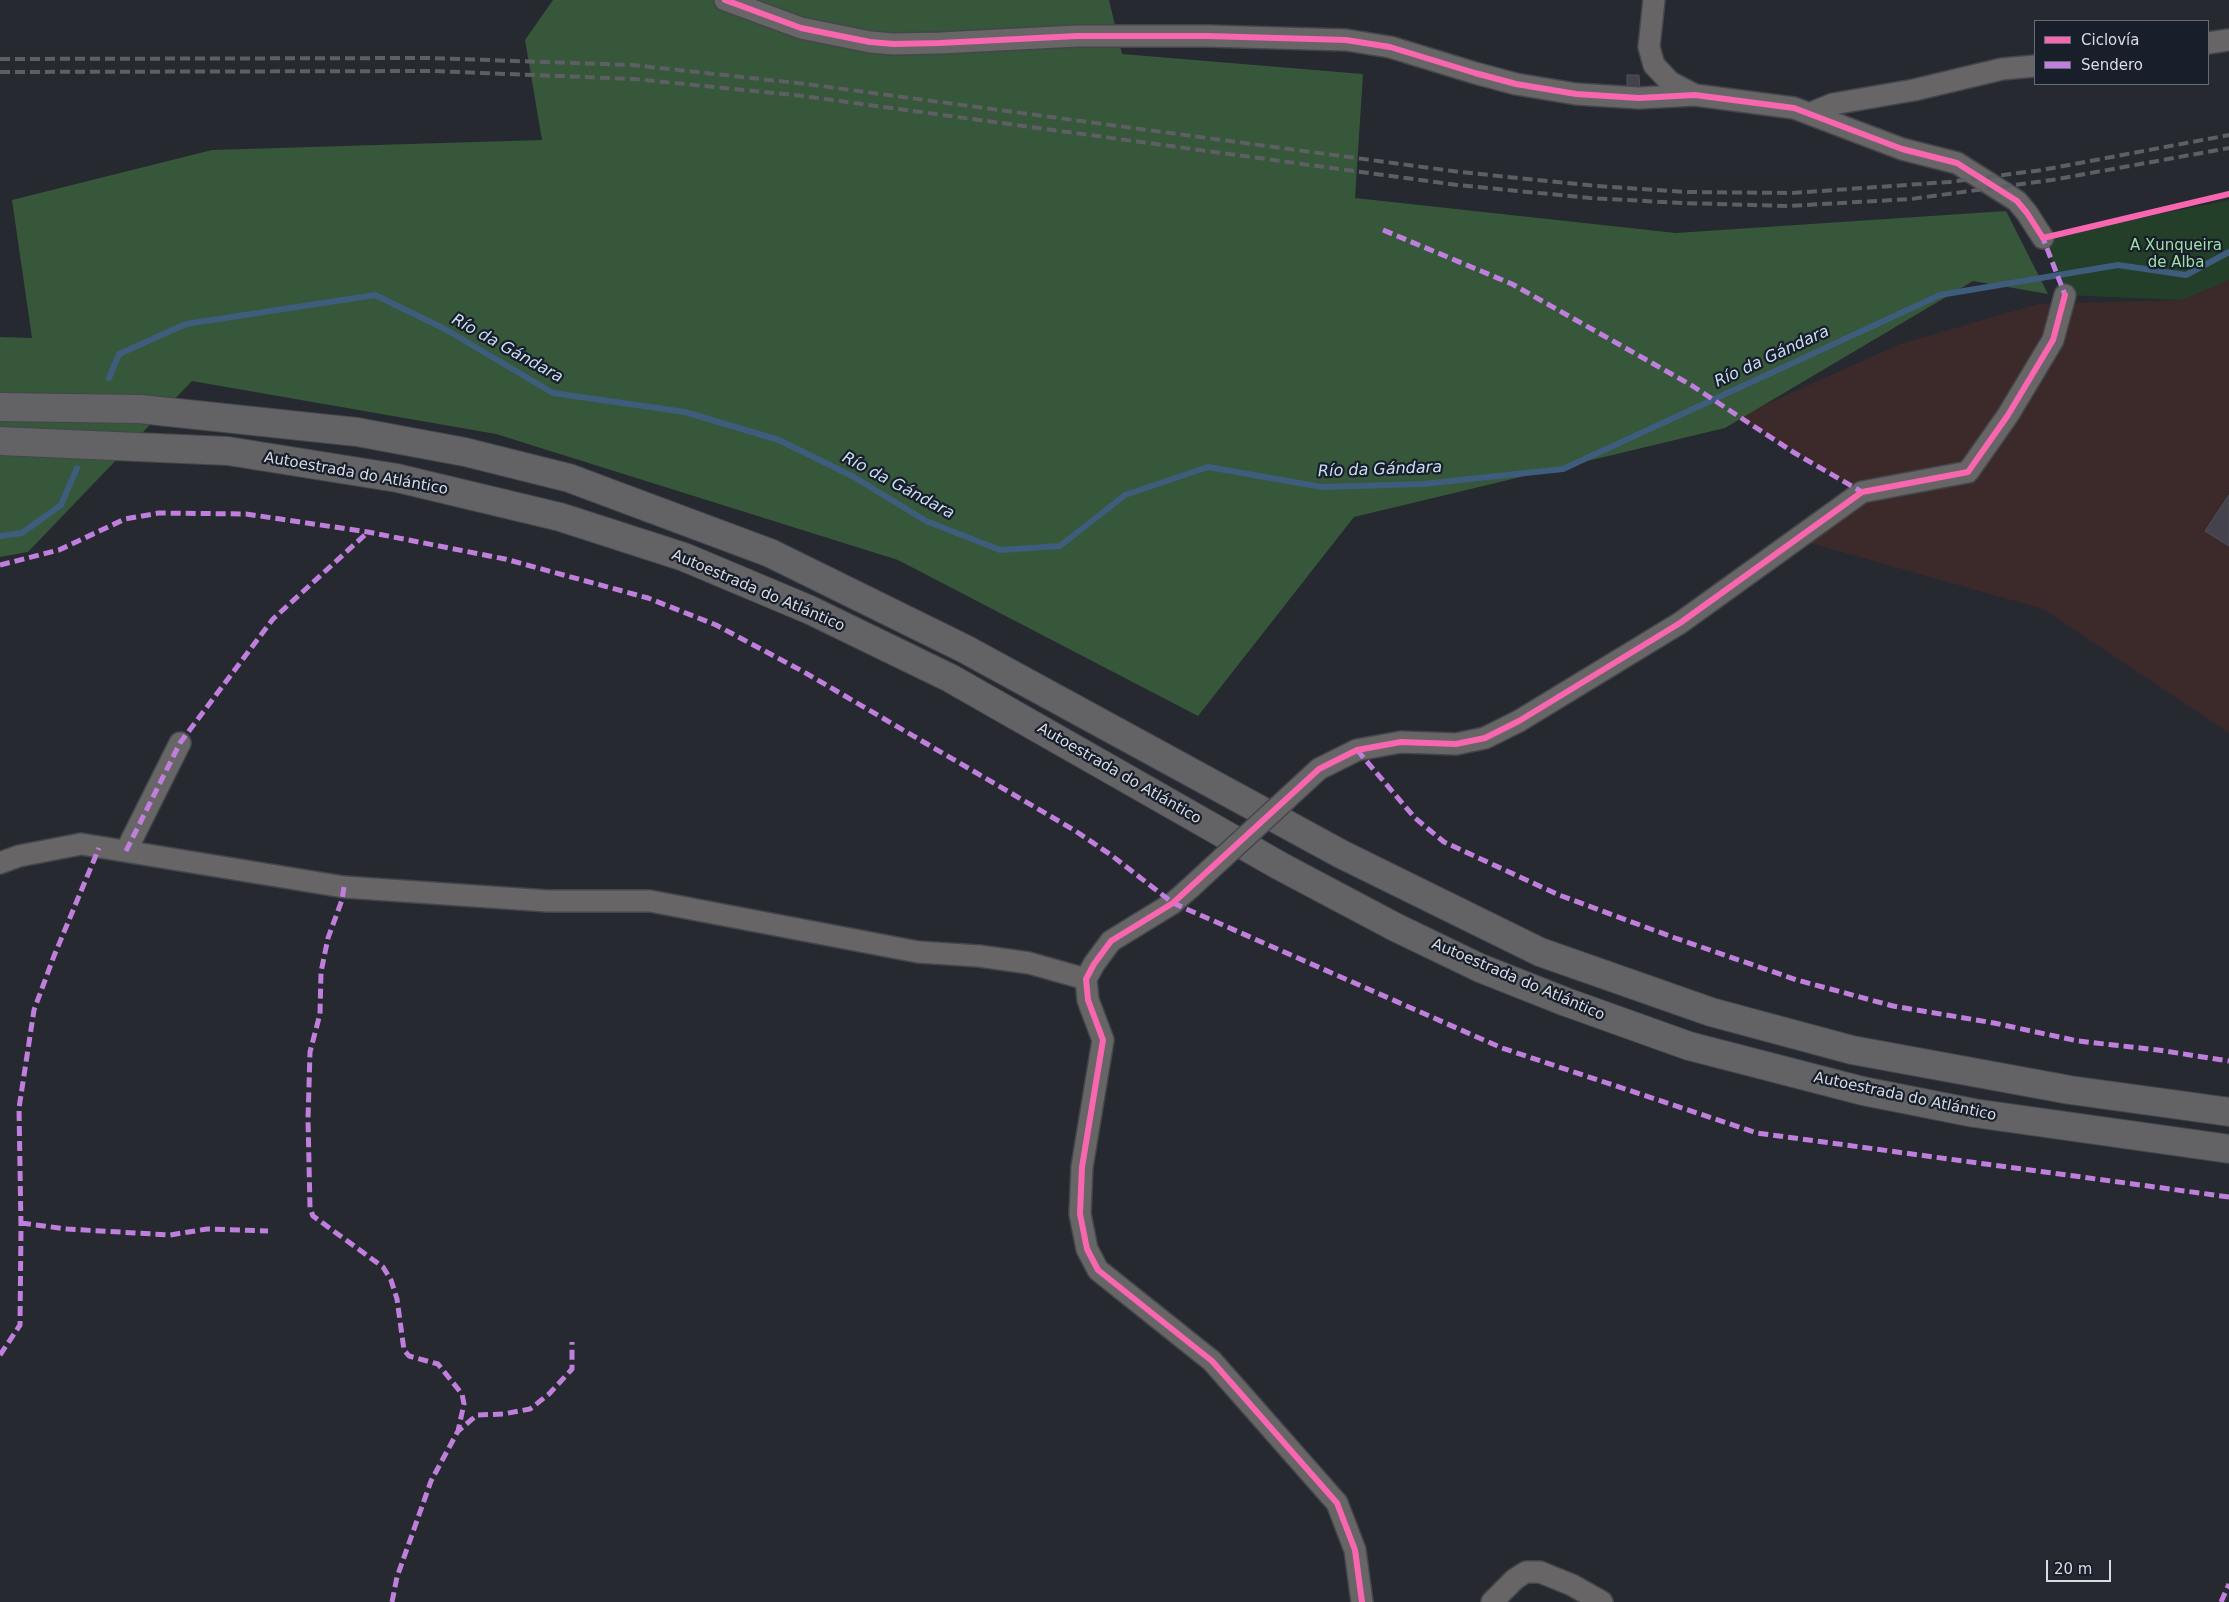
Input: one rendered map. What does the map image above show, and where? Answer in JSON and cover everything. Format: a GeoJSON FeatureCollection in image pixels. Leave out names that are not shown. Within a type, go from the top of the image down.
{"type":"FeatureCollection","features":[{"type":"Feature","properties":{"kind":"highway"},"geometry":{"type":"LineString","coordinates":[[0,407],[140,409],[357,432],[464,452],[569,478],[770,553],[965,649],[1341,854],[1540,952],[1711,1012],[1852,1050],[2070,1090],[2229,1112]]}},
{"type":"Feature","properties":{"kind":"highway","name":"Autoestrada do Atlántico"},"geometry":{"type":"LineString","coordinates":[[0,441],[19,440],[228,451],[397,478],[560,517],[684,557],[810,610],[950,678],[1280,866],[1395,927],[1480,968],[1566,1002],[1689,1046],[1863,1091],[1974,1113],[2229,1150]]}},
{"type":"Feature","properties":{"kind":"street"},"geometry":{"type":"LineString","coordinates":[[725,0],[801,28],[870,42],[930,44],[1077,36],[1208,36],[1346,40],[1390,47],[1483,75],[1576,94],[1639,98],[1695,95],[1794,108],[1902,149],[1957,163],[2017,201],[2043,238]]}},
{"type":"Feature","properties":{"kind":"street"},"geometry":{"type":"LineString","coordinates":[[1654,0],[1649,47],[1654,65],[1670,82],[1695,95]]}},
{"type":"Feature","properties":{"kind":"street"},"geometry":{"type":"LineString","coordinates":[[2209,43],[2229,40]]}},
{"type":"Feature","properties":{"kind":"street"},"geometry":{"type":"LineString","coordinates":[[1811,113],[1833,104],[1914,90],[2002,69],[2034,66]]}},
{"type":"Feature","properties":{"kind":"street"},"geometry":{"type":"LineString","coordinates":[[1362,1602],[1355,1550],[1337,1503],[1212,1360],[1098,1270],[1087,1250],[1080,1214],[1082,1167],[1103,1040],[1088,1000],[1086,979],[1094,964],[1111,941],[1173,902],[1190,888],[1319,769],[1357,750],[1401,742],[1456,744],[1485,738],[1519,721],[1680,623],[1862,492],[1968,472],[2008,415],[2053,340],[2065,295]]}},
{"type":"Feature","properties":{"kind":"street"},"geometry":{"type":"LineString","coordinates":[[126,851],[180,743]]}},
{"type":"Feature","properties":{"kind":"street"},"geometry":{"type":"LineString","coordinates":[[0,863],[19,856],[81,844],[344,887],[548,901],[650,901],[918,952],[979,956],[1029,963],[1086,979]]}},
{"type":"Feature","properties":{"kind":"street"},"geometry":{"type":"LineString","coordinates":[[1492,1602],[1515,1579],[1526,1572],[1540,1572],[1572,1585],[1602,1602]]}},
{"type":"Feature","properties":{"kind":"shaded area"},"geometry":{"type":"Polygon","coordinates":[[[2229,280],[2229,733],[2043,609],[1796,539],[1862,492],[1738,417],[1900,344],[2038,304],[2182,300],[2229,280]]]}},
{"type":"Feature","properties":{"kind":"green space"},"geometry":{"type":"Polygon","coordinates":[[[553,0],[1109,0],[1122,54],[1363,74],[1355,198],[1676,233],[2006,211],[2048,294],[1973,281],[1725,428],[1354,517],[1198,716],[898,560],[496,434],[192,381],[28,552],[0,557],[0,337],[32,338],[12,200],[212,150],[542,140],[525,40],[553,0]]]}},
{"type":"Feature","properties":{"kind":"green space","name":"A Xunqueira de Alba"},"geometry":{"type":"Polygon","coordinates":[[[2229,200],[2229,280],[2182,300],[2065,295],[2043,238],[2229,200]]]}},
{"type":"Feature","properties":{"kind":"building"},"geometry":{"type":"Polygon","coordinates":[[[1627,75],[1639,75],[1640,90],[1627,90],[1627,75]]]}},
{"type":"Feature","properties":{"kind":"building"},"geometry":{"type":"Polygon","coordinates":[[[2229,495],[2229,546],[2205,531],[2229,495]]]}},
{"type":"Feature","properties":{"kind":"waterway","name":"Río da Gándara"},"geometry":{"type":"LineString","coordinates":[[109,378],[119,354],[186,324],[375,295],[445,329],[553,393],[685,412],[779,440],[854,477],[926,521],[1000,550],[1060,546],[1125,495],[1208,467],[1322,487],[1423,484],[1563,469],[1940,295],[2118,265],[2186,275],[2229,252]]}},
{"type":"Feature","properties":{"kind":"waterway","name":"Río da Gándara"},"geometry":{"type":"LineString","coordinates":[[0,536],[22,533],[61,505],[77,468]]}},
{"type":"Feature","properties":{"kind":"railway"},"geometry":{"type":"LineString","coordinates":[[0,59],[428,58],[633,65],[806,84],[1460,172],[1596,186],[1687,192],[1792,193],[1949,182],[2042,170],[2229,135]]}},
{"type":"Feature","properties":{"kind":"railway"},"geometry":{"type":"LineString","coordinates":[[0,72],[432,71],[634,79],[803,96],[1457,185],[1590,198],[1682,203],[1788,206],[1911,199],[2052,180],[2229,148]]}},
{"type":"Feature","properties":{"kind":"marked path"},"geometry":{"type":"LineString","coordinates":[[1383,230],[1512,284],[1691,385],[1793,452],[1862,492]]}},
{"type":"Feature","properties":{"kind":"marked path"},"geometry":{"type":"LineString","coordinates":[[2047,237],[2043,238],[2065,295]]}},
{"type":"Feature","properties":{"kind":"marked path"},"geometry":{"type":"LineString","coordinates":[[0,565],[59,550],[125,519],[159,513],[246,514],[368,532],[505,559],[648,598],[716,625],[804,672],[1074,830],[1111,855],[1173,903],[1502,1048],[1757,1133],[2229,1197]]}},
{"type":"Feature","properties":{"kind":"marked path"},"geometry":{"type":"LineString","coordinates":[[126,851],[180,743],[273,619],[368,532]]}},
{"type":"Feature","properties":{"kind":"marked path"},"geometry":{"type":"LineString","coordinates":[[1357,750],[1415,818],[1444,842],[1559,895],[1675,938],[1797,980],[1893,1006],[1994,1023],[2078,1041],[2158,1050],[2229,1061]]}},
{"type":"Feature","properties":{"kind":"marked path"},"geometry":{"type":"LineString","coordinates":[[0,1355],[20,1325],[19,1108],[34,1010],[54,956],[99,848]]}},
{"type":"Feature","properties":{"kind":"marked path"},"geometry":{"type":"LineString","coordinates":[[344,887],[342,900],[328,938],[321,972],[320,1014],[310,1052],[308,1119],[310,1208],[313,1216],[383,1267],[391,1280],[397,1299],[404,1350],[409,1356],[438,1364],[462,1394],[464,1404],[458,1431]]}},
{"type":"Feature","properties":{"kind":"marked path"},"geometry":{"type":"LineString","coordinates":[[21,1223],[67,1229],[170,1235],[207,1229],[268,1231]]}},
{"type":"Feature","properties":{"kind":"marked path"},"geometry":{"type":"LineString","coordinates":[[392,1602],[397,1577],[431,1481],[458,1431],[477,1415],[503,1414],[530,1409],[549,1394],[572,1369],[572,1342]]}},
{"type":"Feature","properties":{"kind":"marked path"},"geometry":{"type":"LineString","coordinates":[[2221,1602],[2229,1584]]}},
{"type":"Feature","properties":{"kind":"cycle path"},"geometry":{"type":"LineString","coordinates":[[725,0],[801,28],[870,42],[894,44],[940,43],[1077,36],[1208,36],[1346,40],[1390,47],[1516,84],[1576,94],[1639,98],[1695,95],[1794,108],[1902,149],[1957,163],[2017,201],[2043,238],[2229,194]]}},
{"type":"Feature","properties":{"kind":"cycle path"},"geometry":{"type":"LineString","coordinates":[[1362,1602],[1355,1550],[1337,1503],[1212,1361],[1098,1270],[1087,1249],[1080,1214],[1082,1167],[1103,1040],[1088,1000],[1086,979],[1094,964],[1111,941],[1173,903],[1319,769],[1357,750],[1401,742],[1456,744],[1485,738],[1519,721],[1680,623],[1862,492],[1968,472],[2008,415],[2053,340],[2065,295]]}}]}
